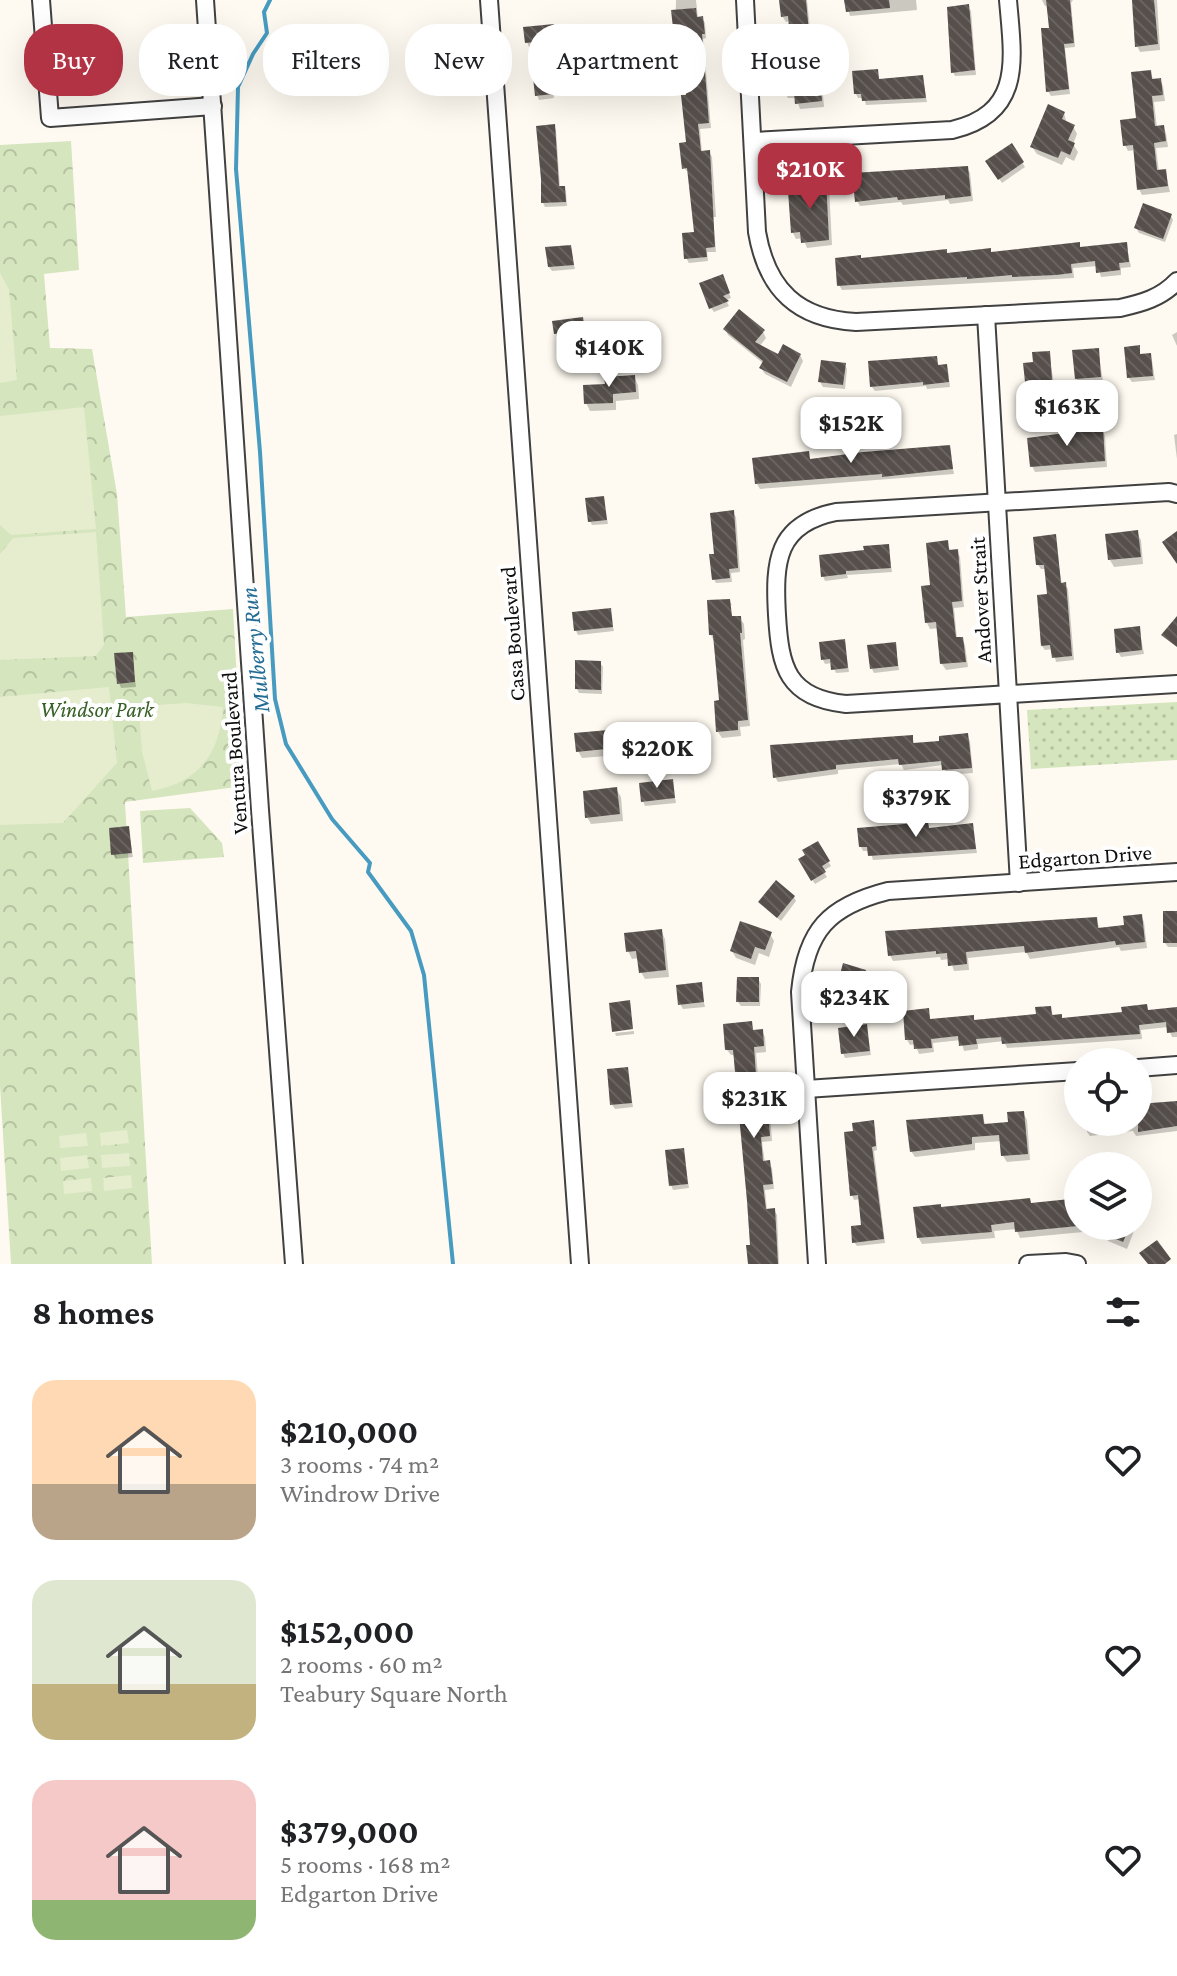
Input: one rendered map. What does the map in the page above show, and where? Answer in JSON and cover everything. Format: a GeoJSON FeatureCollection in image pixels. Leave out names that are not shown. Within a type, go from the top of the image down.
{"type":"FeatureCollection","features":[{"type":"Feature","properties":{"kind":"street"},"geometry":{"type":"LineString","coordinates":[[41,0],[50,118],[213,106]]}},
{"type":"Feature","properties":{"kind":"street","name":"Ventura Boulevard"},"geometry":{"type":"LineString","coordinates":[[205,0],[294,1264]]}},
{"type":"Feature","properties":{"kind":"street","name":"Casa Boulevard"},"geometry":{"type":"LineString","coordinates":[[489,0],[580,1264]]}},
{"type":"Feature","properties":{"kind":"street"},"geometry":{"type":"LineString","coordinates":[[745,0],[757,232],[761,257],[772,279],[788,299],[833,320],[856,322],[1120,308],[1166,292],[1177,281]]}},
{"type":"Feature","properties":{"kind":"street"},"geometry":{"type":"LineString","coordinates":[[753,141],[952,130],[983,120],[1005,96],[1011,64],[1008,0]]}},
{"type":"Feature","properties":{"kind":"street","name":"Andover Strait"},"geometry":{"type":"LineString","coordinates":[[986,315],[1019,883]]}},
{"type":"Feature","properties":{"kind":"street"},"geometry":{"type":"LineString","coordinates":[[1177,494],[1169,492],[836,512],[805,522],[793,532],[777,560],[775,575],[779,648],[790,678],[800,689],[829,702],[846,704],[1177,684]]}},
{"type":"Feature","properties":{"kind":"street","name":"Edgarton Drive"},"geometry":{"type":"LineString","coordinates":[[817,1264],[801,979],[809,944],[823,923],[842,907],[888,891],[1177,872]]}},
{"type":"Feature","properties":{"kind":"street"},"geometry":{"type":"LineString","coordinates":[[1152,1067],[1177,1065]]}},
{"type":"Feature","properties":{"kind":"street"},"geometry":{"type":"LineString","coordinates":[[806,1089],[1064,1072]]}},
{"type":"Feature","properties":{"kind":"street"},"geometry":{"type":"LineString","coordinates":[[1028,1264],[1077,1264]]}},
{"type":"Feature","properties":{"kind":"green space","name":"Windsor Park"},"geometry":{"type":"Polygon","coordinates":[[[71,141],[79,270],[44,274],[50,348],[92,349],[117,494],[126,617],[233,609],[243,786],[125,802],[152,1264],[11,1264],[0,1086],[0,145],[71,141]]]}},
{"type":"Feature","properties":{"kind":"green space"},"geometry":{"type":"Polygon","coordinates":[[[0,273],[9,289],[17,380],[0,383],[0,273]]]}},
{"type":"Feature","properties":{"kind":"green space"},"geometry":{"type":"Polygon","coordinates":[[[84,407],[96,529],[11,535],[0,525],[0,416],[84,407]]]}},
{"type":"Feature","properties":{"kind":"green space"},"geometry":{"type":"Polygon","coordinates":[[[96,532],[104,645],[96,656],[0,660],[0,554],[13,538],[96,532]]]}},
{"type":"Feature","properties":{"kind":"green space"},"geometry":{"type":"Polygon","coordinates":[[[109,687],[117,763],[63,823],[0,825],[0,697],[109,687]]]}},
{"type":"Feature","properties":{"kind":"green space"},"geometry":{"type":"Polygon","coordinates":[[[1177,702],[1177,760],[1031,769],[1027,710],[1177,702]]]}},
{"type":"Feature","properties":{"kind":"green space"},"geometry":{"type":"Polygon","coordinates":[[[186,703],[223,707],[212,752],[194,773],[182,781],[152,791],[142,752],[139,713],[145,706],[186,703]]]}},
{"type":"Feature","properties":{"kind":"green space"},"geometry":{"type":"Polygon","coordinates":[[[190,808],[222,843],[224,857],[143,863],[140,811],[190,808]]]}},
{"type":"Feature","properties":{"kind":"green space"},"geometry":{"type":"Polygon","coordinates":[[[127,1130],[129,1143],[101,1146],[100,1133],[127,1130]]]}},
{"type":"Feature","properties":{"kind":"green space"},"geometry":{"type":"Polygon","coordinates":[[[86,1133],[88,1146],[60,1148],[59,1136],[86,1133]]]}},
{"type":"Feature","properties":{"kind":"green space"},"geometry":{"type":"Polygon","coordinates":[[[129,1153],[130,1166],[102,1168],[101,1155],[129,1153]]]}},
{"type":"Feature","properties":{"kind":"green space"},"geometry":{"type":"Polygon","coordinates":[[[87,1155],[89,1168],[61,1171],[60,1158],[87,1155]]]}},
{"type":"Feature","properties":{"kind":"green space"},"geometry":{"type":"Polygon","coordinates":[[[131,1175],[132,1188],[104,1191],[103,1178],[131,1175]]]}},
{"type":"Feature","properties":{"kind":"green space"},"geometry":{"type":"Polygon","coordinates":[[[91,1178],[92,1191],[64,1194],[63,1181],[91,1178]]]}},
{"type":"Feature","properties":{"kind":"building"},"geometry":{"type":"Polygon","coordinates":[[[779,0],[806,0],[808,24],[789,24],[788,16],[781,17],[779,0]]]}},
{"type":"Feature","properties":{"kind":"building"},"geometry":{"type":"Polygon","coordinates":[[[844,0],[889,0],[890,8],[846,12],[844,0]]]}},
{"type":"Feature","properties":{"kind":"building"},"geometry":{"type":"Polygon","coordinates":[[[1046,0],[1070,0],[1074,43],[1064,44],[1069,89],[1046,92],[1041,28],[1049,28],[1046,0]]]}},
{"type":"Feature","properties":{"kind":"building"},"geometry":{"type":"Polygon","coordinates":[[[1132,0],[1154,0],[1158,44],[1135,47],[1132,0]]]}},
{"type":"Feature","properties":{"kind":"building"},"geometry":{"type":"Polygon","coordinates":[[[969,4],[975,70],[951,73],[947,7],[969,4]]]}},
{"type":"Feature","properties":{"kind":"building"},"geometry":{"type":"Polygon","coordinates":[[[696,8],[697,17],[703,16],[704,24],[673,24],[671,10],[696,8]]]}},
{"type":"Feature","properties":{"kind":"building"},"geometry":{"type":"Polygon","coordinates":[[[523,27],[528,27],[528,43],[525,43],[523,27]]]}},
{"type":"Feature","properties":{"kind":"building"},"geometry":{"type":"Polygon","coordinates":[[[878,69],[879,79],[923,75],[926,98],[862,101],[861,94],[854,94],[852,71],[878,69]]]}},
{"type":"Feature","properties":{"kind":"building"},"geometry":{"type":"Polygon","coordinates":[[[1151,70],[1152,79],[1161,78],[1163,95],[1152,96],[1155,126],[1164,125],[1166,141],[1154,143],[1157,170],[1166,169],[1168,186],[1137,190],[1133,145],[1123,146],[1120,120],[1136,118],[1131,72],[1151,70]]]}},
{"type":"Feature","properties":{"kind":"building"},"geometry":{"type":"Polygon","coordinates":[[[706,85],[709,123],[698,124],[701,151],[710,150],[715,247],[706,248],[707,257],[684,259],[682,233],[694,232],[687,168],[682,169],[679,143],[686,142],[681,96],[706,96],[706,85]]]}},
{"type":"Feature","properties":{"kind":"building"},"geometry":{"type":"Polygon","coordinates":[[[794,96],[822,96],[822,101],[795,104],[794,96]]]}},
{"type":"Feature","properties":{"kind":"building"},"geometry":{"type":"Polygon","coordinates":[[[1048,104],[1065,112],[1062,119],[1075,125],[1068,140],[1075,143],[1070,155],[1061,151],[1058,158],[1030,147],[1048,104]]]}},
{"type":"Feature","properties":{"kind":"building"},"geometry":{"type":"Polygon","coordinates":[[[555,124],[559,186],[565,186],[566,202],[541,203],[536,126],[555,124]]]}},
{"type":"Feature","properties":{"kind":"building"},"geometry":{"type":"Polygon","coordinates":[[[1012,143],[1024,162],[998,180],[985,161],[1012,143]]]}},
{"type":"Feature","properties":{"kind":"building"},"geometry":{"type":"Polygon","coordinates":[[[968,166],[971,196],[945,199],[945,195],[898,200],[897,197],[855,202],[852,173],[968,166]]]}},
{"type":"Feature","properties":{"kind":"building"},"geometry":{"type":"Polygon","coordinates":[[[826,179],[829,240],[801,243],[800,232],[791,233],[788,191],[799,190],[798,181],[826,179]]]}},
{"type":"Feature","properties":{"kind":"building"},"geometry":{"type":"Polygon","coordinates":[[[1143,203],[1172,214],[1163,239],[1134,228],[1143,203]]]}},
{"type":"Feature","properties":{"kind":"building"},"geometry":{"type":"Polygon","coordinates":[[[1080,242],[1080,247],[1127,242],[1129,262],[1119,263],[1120,270],[1096,273],[1095,261],[1071,264],[1072,273],[1056,275],[967,277],[837,286],[835,258],[947,249],[947,253],[991,248],[991,252],[1080,242]]]}},
{"type":"Feature","properties":{"kind":"building"},"geometry":{"type":"Polygon","coordinates":[[[571,245],[574,265],[548,267],[545,247],[571,245]]]}},
{"type":"Feature","properties":{"kind":"building"},"geometry":{"type":"Polygon","coordinates":[[[723,274],[730,293],[723,296],[729,301],[709,309],[699,283],[723,274]]]}},
{"type":"Feature","properties":{"kind":"building"},"geometry":{"type":"Polygon","coordinates":[[[739,309],[765,330],[755,342],[778,354],[783,344],[801,354],[787,382],[759,368],[763,361],[723,329],[739,309]]]}},
{"type":"Feature","properties":{"kind":"building"},"geometry":{"type":"Polygon","coordinates":[[[583,317],[585,331],[554,334],[552,321],[583,317]]]}},
{"type":"Feature","properties":{"kind":"building"},"geometry":{"type":"Polygon","coordinates":[[[1140,345],[1140,354],[1151,353],[1153,376],[1127,378],[1124,347],[1140,345]]]}},
{"type":"Feature","properties":{"kind":"building"},"geometry":{"type":"Polygon","coordinates":[[[1099,348],[1101,377],[1075,379],[1072,350],[1099,348]]]}},
{"type":"Feature","properties":{"kind":"building"},"geometry":{"type":"Polygon","coordinates":[[[1050,351],[1052,380],[1025,382],[1023,363],[1033,362],[1032,352],[1050,351]]]}},
{"type":"Feature","properties":{"kind":"building"},"geometry":{"type":"Polygon","coordinates":[[[937,356],[938,365],[947,364],[949,382],[870,387],[868,361],[937,356]]]}},
{"type":"Feature","properties":{"kind":"building"},"geometry":{"type":"Polygon","coordinates":[[[821,360],[846,363],[843,385],[818,382],[821,360]]]}},
{"type":"Feature","properties":{"kind":"building"},"geometry":{"type":"Polygon","coordinates":[[[635,375],[636,392],[613,394],[613,403],[584,404],[583,385],[605,384],[604,377],[635,375]]]}},
{"type":"Feature","properties":{"kind":"building"},"geometry":{"type":"Polygon","coordinates":[[[1103,428],[1105,461],[1030,467],[1027,438],[1103,428]]]}},
{"type":"Feature","properties":{"kind":"building"},"geometry":{"type":"Polygon","coordinates":[[[950,445],[953,469],[882,477],[882,474],[755,484],[752,458],[809,451],[810,459],[950,445]]]}},
{"type":"Feature","properties":{"kind":"building"},"geometry":{"type":"Polygon","coordinates":[[[604,496],[607,520],[588,522],[585,498],[604,496]]]}},
{"type":"Feature","properties":{"kind":"building"},"geometry":{"type":"Polygon","coordinates":[[[734,510],[738,568],[729,569],[730,578],[712,580],[709,554],[714,554],[710,513],[734,510]]]}},
{"type":"Feature","properties":{"kind":"building"},"geometry":{"type":"Polygon","coordinates":[[[1138,530],[1141,557],[1108,560],[1105,534],[1138,530]]]}},
{"type":"Feature","properties":{"kind":"building"},"geometry":{"type":"Polygon","coordinates":[[[1177,531],[1177,564],[1162,542],[1177,531]]]}},
{"type":"Feature","properties":{"kind":"building"},"geometry":{"type":"Polygon","coordinates":[[[1056,534],[1061,583],[1066,582],[1072,656],[1052,658],[1050,645],[1041,646],[1037,595],[1047,594],[1044,565],[1036,565],[1033,537],[1056,534]]]}},
{"type":"Feature","properties":{"kind":"building"},"geometry":{"type":"Polygon","coordinates":[[[948,540],[949,550],[958,549],[962,601],[952,602],[956,637],[963,637],[966,662],[940,664],[936,622],[925,623],[921,586],[930,585],[926,543],[948,540]]]}},
{"type":"Feature","properties":{"kind":"building"},"geometry":{"type":"Polygon","coordinates":[[[889,544],[891,568],[846,571],[846,574],[821,577],[819,555],[889,544]]]}},
{"type":"Feature","properties":{"kind":"building"},"geometry":{"type":"Polygon","coordinates":[[[730,599],[732,616],[741,616],[748,720],[738,721],[738,730],[716,732],[714,701],[719,700],[707,600],[730,599]]]}},
{"type":"Feature","properties":{"kind":"building"},"geometry":{"type":"Polygon","coordinates":[[[611,608],[613,627],[574,631],[572,612],[611,608]]]}},
{"type":"Feature","properties":{"kind":"building"},"geometry":{"type":"Polygon","coordinates":[[[1177,616],[1177,647],[1161,635],[1177,616]]]}},
{"type":"Feature","properties":{"kind":"building"},"geometry":{"type":"Polygon","coordinates":[[[1140,626],[1142,650],[1116,653],[1114,629],[1140,626]]]}},
{"type":"Feature","properties":{"kind":"building"},"geometry":{"type":"Polygon","coordinates":[[[845,639],[848,668],[831,670],[830,659],[821,660],[819,642],[845,639]]]}},
{"type":"Feature","properties":{"kind":"building"},"geometry":{"type":"Polygon","coordinates":[[[896,642],[898,666],[870,669],[867,645],[896,642]]]}},
{"type":"Feature","properties":{"kind":"building"},"geometry":{"type":"Polygon","coordinates":[[[133,652],[135,682],[117,684],[114,653],[133,652]]]}},
{"type":"Feature","properties":{"kind":"building"},"geometry":{"type":"Polygon","coordinates":[[[575,660],[601,661],[601,690],[575,689],[575,660]]]}},
{"type":"Feature","properties":{"kind":"building"},"geometry":{"type":"Polygon","coordinates":[[[631,728],[633,758],[617,759],[616,748],[576,752],[574,733],[631,728]]]}},
{"type":"Feature","properties":{"kind":"building"},"geometry":{"type":"Polygon","coordinates":[[[968,733],[972,768],[942,770],[941,761],[899,765],[898,759],[836,765],[836,769],[773,778],[770,745],[913,735],[913,743],[939,741],[939,736],[968,733]]]}},
{"type":"Feature","properties":{"kind":"building"},"geometry":{"type":"Polygon","coordinates":[[[673,779],[675,798],[641,802],[639,783],[673,779]]]}},
{"type":"Feature","properties":{"kind":"building"},"geometry":{"type":"Polygon","coordinates":[[[617,787],[620,814],[585,818],[583,791],[617,787]]]}},
{"type":"Feature","properties":{"kind":"building"},"geometry":{"type":"Polygon","coordinates":[[[928,822],[929,828],[973,823],[976,849],[868,856],[867,847],[859,847],[857,828],[928,822]]]}},
{"type":"Feature","properties":{"kind":"building"},"geometry":{"type":"Polygon","coordinates":[[[129,826],[132,853],[111,855],[109,828],[129,826]]]}},
{"type":"Feature","properties":{"kind":"building"},"geometry":{"type":"Polygon","coordinates":[[[818,841],[830,861],[822,866],[826,872],[811,881],[798,859],[805,855],[802,850],[818,841]]]}},
{"type":"Feature","properties":{"kind":"building"},"geometry":{"type":"Polygon","coordinates":[[[776,880],[795,896],[777,918],[758,902],[776,880]]]}},
{"type":"Feature","properties":{"kind":"building"},"geometry":{"type":"Polygon","coordinates":[[[1163,911],[1177,911],[1177,943],[1163,943],[1163,911]]]}},
{"type":"Feature","properties":{"kind":"building"},"geometry":{"type":"Polygon","coordinates":[[[1142,914],[1145,942],[1116,945],[1115,941],[1025,953],[1024,946],[966,952],[967,964],[948,966],[947,953],[936,954],[936,951],[888,956],[885,931],[1097,917],[1098,928],[1124,925],[1123,916],[1142,914]]]}},
{"type":"Feature","properties":{"kind":"building"},"geometry":{"type":"Polygon","coordinates":[[[740,921],[772,932],[765,950],[755,947],[751,959],[730,951],[740,921]]]}},
{"type":"Feature","properties":{"kind":"building"},"geometry":{"type":"Polygon","coordinates":[[[662,929],[666,970],[639,973],[636,951],[626,952],[624,933],[662,929]]]}},
{"type":"Feature","properties":{"kind":"building"},"geometry":{"type":"Polygon","coordinates":[[[843,963],[866,970],[860,993],[837,986],[843,963]]]}},
{"type":"Feature","properties":{"kind":"building"},"geometry":{"type":"Polygon","coordinates":[[[737,977],[759,977],[759,1002],[736,1002],[737,977]]]}},
{"type":"Feature","properties":{"kind":"building"},"geometry":{"type":"Polygon","coordinates":[[[702,982],[704,1002],[678,1005],[676,985],[702,982]]]}},
{"type":"Feature","properties":{"kind":"building"},"geometry":{"type":"Polygon","coordinates":[[[630,1000],[633,1029],[612,1032],[609,1003],[630,1000]]]}},
{"type":"Feature","properties":{"kind":"building"},"geometry":{"type":"Polygon","coordinates":[[[1147,1004],[1148,1010],[1177,1007],[1177,1032],[1167,1033],[1166,1022],[1139,1025],[1140,1034],[1002,1044],[1001,1037],[976,1039],[977,1044],[959,1046],[958,1036],[931,1039],[932,1048],[914,1049],[913,1040],[905,1040],[903,1011],[929,1008],[930,1019],[974,1015],[974,1020],[1036,1014],[1035,1007],[1051,1006],[1052,1015],[1062,1014],[1062,1018],[1122,1012],[1121,1007],[1147,1004]]]}},
{"type":"Feature","properties":{"kind":"building"},"geometry":{"type":"Polygon","coordinates":[[[752,1021],[753,1030],[763,1029],[764,1046],[754,1047],[756,1075],[765,1074],[770,1136],[761,1137],[763,1161],[770,1160],[773,1184],[763,1185],[766,1209],[775,1208],[778,1264],[748,1264],[747,1201],[733,1050],[725,1050],[723,1024],[752,1021]]]}},
{"type":"Feature","properties":{"kind":"building"},"geometry":{"type":"Polygon","coordinates":[[[867,1024],[870,1051],[841,1054],[838,1028],[867,1024]]]}},
{"type":"Feature","properties":{"kind":"building"},"geometry":{"type":"Polygon","coordinates":[[[628,1067],[632,1103],[610,1105],[607,1069],[628,1067]]]}},
{"type":"Feature","properties":{"kind":"building"},"geometry":{"type":"Polygon","coordinates":[[[1177,1101],[1177,1126],[1152,1130],[1152,1103],[1177,1101]]]}},
{"type":"Feature","properties":{"kind":"building"},"geometry":{"type":"Polygon","coordinates":[[[1024,1111],[1028,1154],[1001,1156],[999,1135],[972,1137],[972,1144],[910,1152],[906,1120],[983,1114],[984,1124],[1008,1122],[1007,1112],[1024,1111]]]}},
{"type":"Feature","properties":{"kind":"building"},"geometry":{"type":"Polygon","coordinates":[[[874,1120],[876,1146],[872,1147],[884,1239],[852,1243],[851,1226],[861,1225],[858,1195],[850,1196],[844,1132],[853,1131],[852,1123],[874,1120]]]}},
{"type":"Feature","properties":{"kind":"building"},"geometry":{"type":"Polygon","coordinates":[[[684,1148],[688,1184],[669,1186],[665,1150],[684,1148]]]}},
{"type":"Feature","properties":{"kind":"building"},"geometry":{"type":"Polygon","coordinates":[[[1030,1198],[1031,1203],[1064,1200],[1064,1227],[1015,1232],[1014,1222],[991,1225],[992,1232],[917,1238],[913,1207],[941,1204],[941,1207],[1030,1198]]]}},
{"type":"Feature","properties":{"kind":"building"},"geometry":{"type":"Polygon","coordinates":[[[1157,1240],[1171,1259],[1165,1264],[1148,1264],[1139,1253],[1157,1240]]]}},
{"type":"Feature","properties":{"kind":"waterway","name":"Mulberry Run"},"geometry":{"type":"LineString","coordinates":[[270,0],[264,12],[267,33],[238,87],[236,169],[260,452],[275,699],[286,744],[332,819],[370,863],[368,872],[411,931],[424,975],[453,1264]]}}]}
